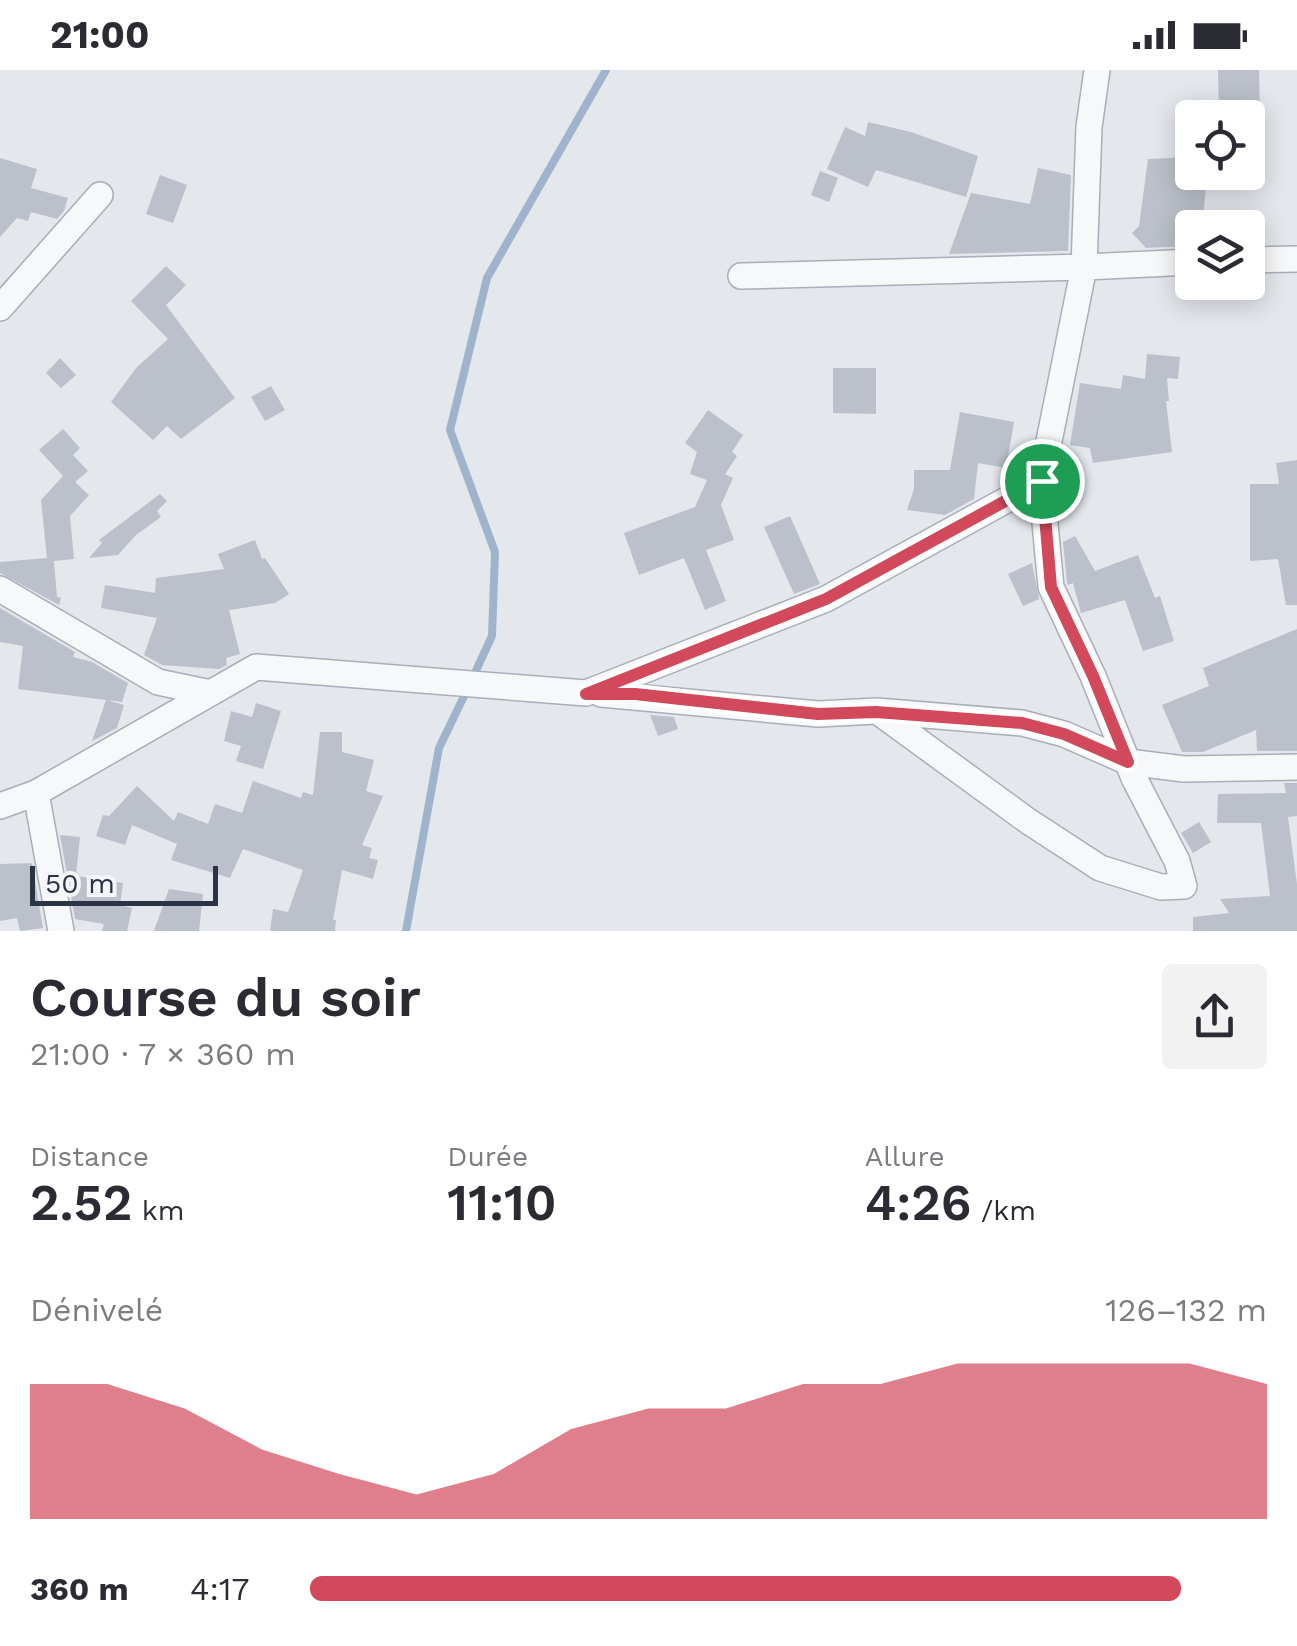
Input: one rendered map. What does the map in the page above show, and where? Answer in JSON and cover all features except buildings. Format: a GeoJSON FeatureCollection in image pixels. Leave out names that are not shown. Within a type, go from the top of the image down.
{"type":"FeatureCollection","features":[{"type":"Feature","properties":{"kind":"street"},"geometry":{"type":"LineString","coordinates":[[876,712],[1100,868],[1160,887],[1184,886],[1177,860],[1128,762],[1051,587],[1042,481],[1084,268],[1090,127],[1098,70]]}},
{"type":"Feature","properties":{"kind":"street"},"geometry":{"type":"LineString","coordinates":[[0,308],[100,196]]}},
{"type":"Feature","properties":{"kind":"street"},"geometry":{"type":"LineString","coordinates":[[1265,260],[1297,259]]}},
{"type":"Feature","properties":{"kind":"street"},"geometry":{"type":"LineString","coordinates":[[742,276],[1175,263]]}},
{"type":"Feature","properties":{"kind":"street"},"geometry":{"type":"LineString","coordinates":[[586,694],[826,599],[1042,481]]}},
{"type":"Feature","properties":{"kind":"street"},"geometry":{"type":"LineString","coordinates":[[0,589],[158,682],[211,693]]}},
{"type":"Feature","properties":{"kind":"street"},"geometry":{"type":"LineString","coordinates":[[0,806],[36,793],[256,668],[586,694],[635,694],[818,714],[876,712],[1022,723],[1064,734],[1128,762],[1184,769],[1297,767]]}},
{"type":"Feature","properties":{"kind":"street"},"geometry":{"type":"LineString","coordinates":[[36,793],[61,931]]}},
{"type":"Feature","properties":{"kind":"waterway"},"geometry":{"type":"LineString","coordinates":[[473,677],[492,636],[495,552],[450,430],[487,278],[606,70]]}},
{"type":"Feature","properties":{"kind":"waterway"},"geometry":{"type":"LineString","coordinates":[[406,931],[439,748],[467,690]]}},
{"type":"Feature","properties":{"kind":"route"},"geometry":{"type":"LineString","coordinates":[[1042,481],[1051,587],[1128,762],[1064,734],[1022,723],[876,712],[818,714],[635,694],[586,694],[826,599],[1042,481]]}}]}
